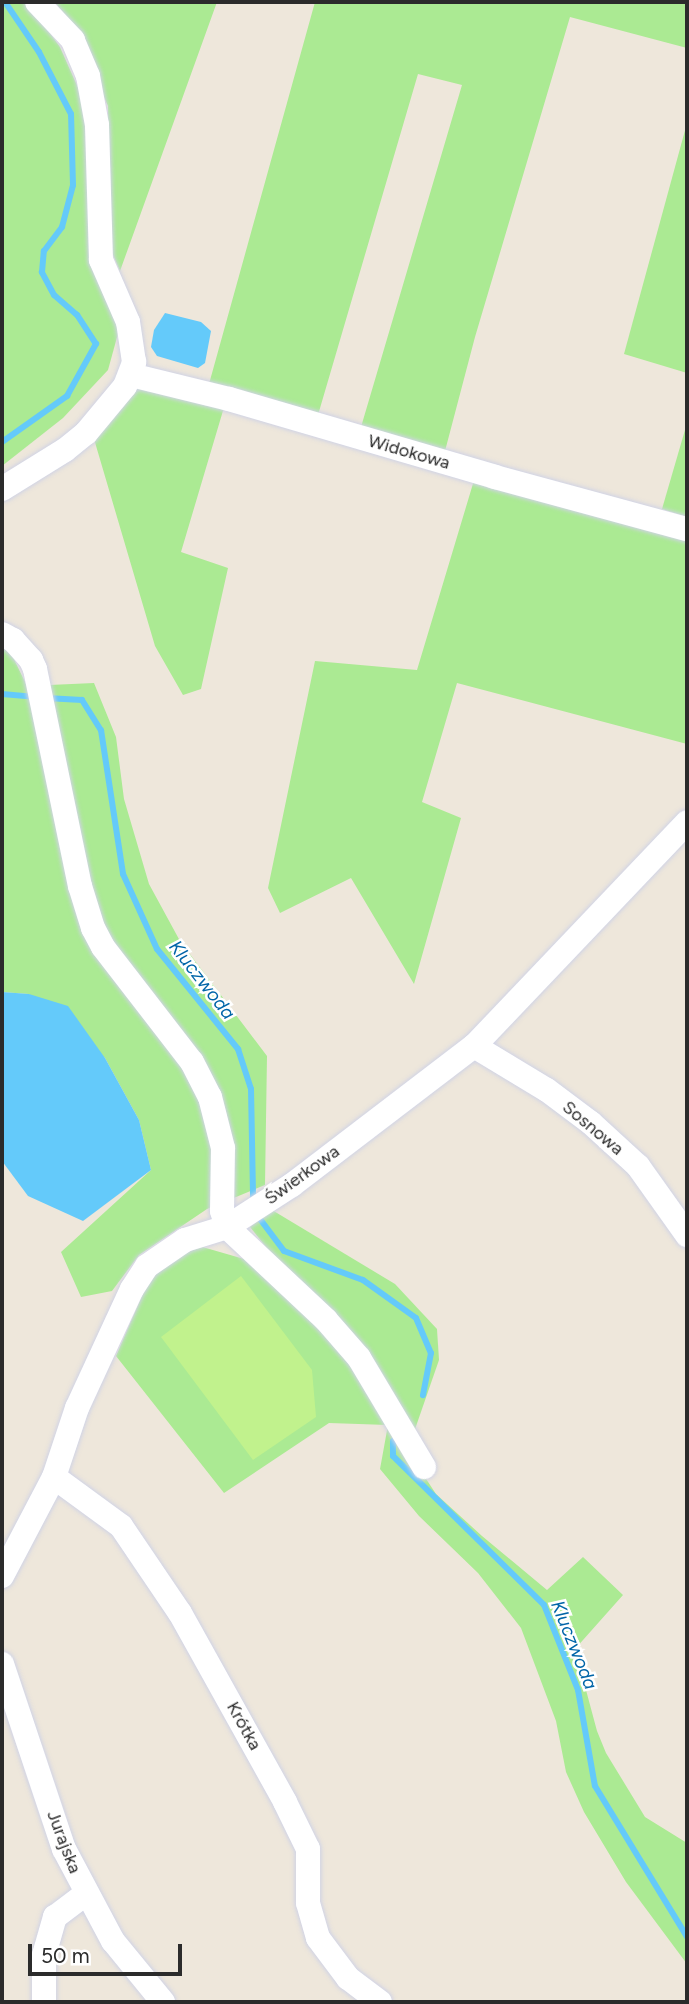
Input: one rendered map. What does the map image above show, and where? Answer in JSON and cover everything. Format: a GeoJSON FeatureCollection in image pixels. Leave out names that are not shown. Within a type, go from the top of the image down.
{"type":"FeatureCollection","features":[{"type":"Feature","properties":{"kind":"street"},"geometry":{"type":"LineString","coordinates":[[2,489],[65,450],[86,433],[117,398],[131,375],[134,348],[128,322],[101,260],[97,125],[88,76],[73,40],[37,2]]}},
{"type":"Feature","properties":{"kind":"street","name":"Widokowa"},"geometry":{"type":"LineString","coordinates":[[131,375],[229,399],[495,477],[687,529]]}},
{"type":"Feature","properties":{"kind":"street"},"geometry":{"type":"LineString","coordinates":[[2,634],[13,640],[31,660],[80,886],[93,928],[103,947],[192,1062],[211,1097],[223,1148],[222,1212],[227,1227],[326,1320],[359,1358],[424,1467]]}},
{"type":"Feature","properties":{"kind":"street","name":"Świerkowa"},"geometry":{"type":"LineString","coordinates":[[2,1576],[54,1477],[77,1408],[132,1289],[147,1266],[185,1240],[227,1227],[320,1165],[474,1046],[687,822]]}},
{"type":"Feature","properties":{"kind":"street","name":"Sosnowa"},"geometry":{"type":"LineString","coordinates":[[474,1046],[547,1090],[591,1123],[638,1166],[687,1235]]}},
{"type":"Feature","properties":{"kind":"street","name":"Krótka"},"geometry":{"type":"LineString","coordinates":[[54,1477],[121,1526],[180,1613],[285,1802],[308,1849],[308,1903],[318,1938],[348,1978],[380,2002]]}},
{"type":"Feature","properties":{"kind":"street","name":"Jurajska"},"geometry":{"type":"LineString","coordinates":[[2,1664],[64,1849],[113,1941],[163,2002]]}},
{"type":"Feature","properties":{"kind":"street"},"geometry":{"type":"LineString","coordinates":[[44,2002],[44,1955],[55,1917],[86,1894]]}},
{"type":"Feature","properties":{"kind":"green space"},"geometry":{"type":"Polygon","coordinates":[[[2,2],[27,2],[60,47],[83,99],[119,330],[108,370],[63,418],[2,466],[2,2]]]}},
{"type":"Feature","properties":{"kind":"green space"},"geometry":{"type":"Polygon","coordinates":[[[55,2],[217,2],[120,271],[108,243],[108,106],[70,21],[55,2]]]}},
{"type":"Feature","properties":{"kind":"green space"},"geometry":{"type":"Polygon","coordinates":[[[315,2],[687,2],[687,48],[570,17],[475,337],[445,451],[361,427],[462,85],[418,74],[318,415],[209,384],[315,2]]]}},
{"type":"Feature","properties":{"kind":"green space"},"geometry":{"type":"Polygon","coordinates":[[[687,123],[687,373],[624,354],[687,123]]]}},
{"type":"Feature","properties":{"kind":"green space"},"geometry":{"type":"Polygon","coordinates":[[[156,383],[225,404],[181,552],[228,568],[201,689],[183,695],[155,646],[94,439],[134,390],[156,383]]]}},
{"type":"Feature","properties":{"kind":"green space"},"geometry":{"type":"Polygon","coordinates":[[[687,423],[687,517],[662,509],[687,423]]]}},
{"type":"Feature","properties":{"kind":"green space"},"geometry":{"type":"Polygon","coordinates":[[[475,477],[687,539],[687,744],[457,683],[422,802],[461,818],[414,984],[351,878],[280,913],[268,888],[315,661],[417,670],[475,477]]]}},
{"type":"Feature","properties":{"kind":"green space"},"geometry":{"type":"Polygon","coordinates":[[[2,648],[11,653],[27,686],[94,683],[116,737],[124,799],[149,884],[180,941],[267,1056],[265,1185],[207,1209],[139,1255],[112,1291],[81,1297],[61,1252],[151,1170],[139,1120],[105,1058],[29,994],[2,992],[2,648]]]}},
{"type":"Feature","properties":{"kind":"green space"},"geometry":{"type":"Polygon","coordinates":[[[272,1210],[395,1284],[437,1329],[439,1360],[414,1432],[250,1227],[272,1210]]]}},
{"type":"Feature","properties":{"kind":"green space"},"geometry":{"type":"Polygon","coordinates":[[[199,1246],[251,1261],[328,1330],[436,1494],[547,1590],[583,1557],[623,1595],[575,1649],[597,1731],[606,1753],[645,1817],[687,1843],[687,1964],[626,1882],[584,1812],[566,1772],[556,1721],[521,1628],[478,1573],[419,1516],[380,1469],[388,1425],[329,1423],[224,1493],[116,1356],[148,1282],[170,1262],[199,1246]]]}},
{"type":"Feature","properties":{"kind":"green space"},"geometry":{"type":"Polygon","coordinates":[[[241,1276],[312,1370],[316,1417],[253,1460],[161,1337],[241,1276]]]}},
{"type":"Feature","properties":{"kind":"water"},"geometry":{"type":"Polygon","coordinates":[[[165,313],[201,322],[211,331],[205,363],[198,368],[157,356],[151,347],[154,330],[165,313]]]}},
{"type":"Feature","properties":{"kind":"water"},"geometry":{"type":"Polygon","coordinates":[[[2,992],[29,994],[68,1006],[105,1058],[139,1120],[151,1170],[83,1221],[28,1196],[2,1161],[2,992]]]}},
{"type":"Feature","properties":{"kind":"waterway","name":"Kluczwoda"},"geometry":{"type":"LineString","coordinates":[[2,442],[67,396],[96,344],[77,315],[54,295],[42,272],[44,251],[62,227],[73,185],[71,114],[39,52],[5,2]]}},
{"type":"Feature","properties":{"kind":"waterway","name":"Kluczwoda"},"geometry":{"type":"LineString","coordinates":[[2,694],[35,697]]}},
{"type":"Feature","properties":{"kind":"waterway","name":"Kluczwoda"},"geometry":{"type":"LineString","coordinates":[[46,698],[82,700],[101,730],[123,874],[157,949],[238,1049],[251,1089],[253,1198]]}},
{"type":"Feature","properties":{"kind":"waterway","name":"Kluczwoda"},"geometry":{"type":"LineString","coordinates":[[260,1219],[284,1251],[363,1280],[416,1318],[431,1353],[423,1395]]}},
{"type":"Feature","properties":{"kind":"waterway","name":"Kluczwoda"},"geometry":{"type":"LineString","coordinates":[[393,1441],[393,1456],[544,1605],[578,1690],[595,1786],[687,1937]]}}]}
